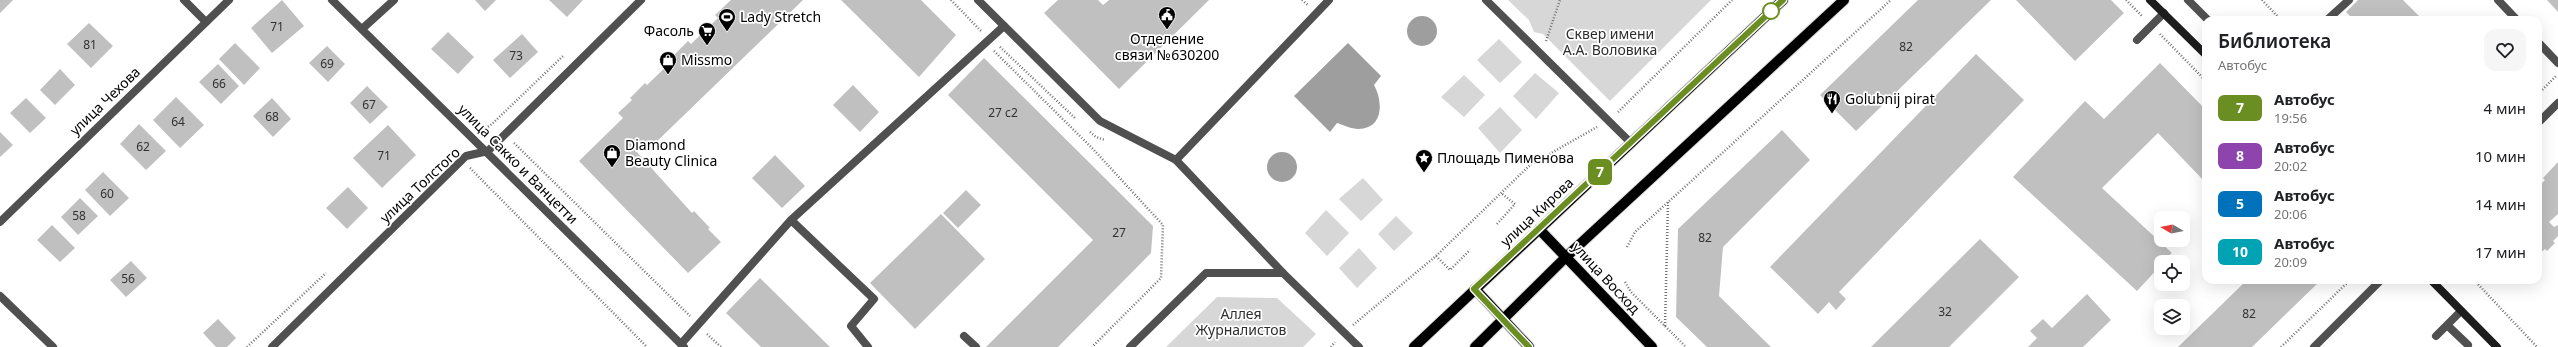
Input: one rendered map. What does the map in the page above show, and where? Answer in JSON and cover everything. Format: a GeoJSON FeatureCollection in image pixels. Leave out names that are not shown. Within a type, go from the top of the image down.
{"type":"FeatureCollection","features":[{"type":"Feature","properties":{"kind":"main road","name":"улица Кирова"},"geometry":{"type":"LineString","coordinates":[[1414,347],[1783,0]]}},
{"type":"Feature","properties":{"kind":"main road"},"geometry":{"type":"LineString","coordinates":[[1475,347],[1566,257],[1844,0]]}},
{"type":"Feature","properties":{"kind":"main road","name":"улица Восход"},"geometry":{"type":"LineString","coordinates":[[1539,228],[1652,347]]}},
{"type":"Feature","properties":{"kind":"main road"},"geometry":{"type":"LineString","coordinates":[[1474,289],[1529,347]]}},
{"type":"Feature","properties":{"kind":"street"},"geometry":{"type":"LineString","coordinates":[[184,0],[206,22]]}},
{"type":"Feature","properties":{"kind":"street","name":"улица Чехова"},"geometry":{"type":"LineString","coordinates":[[0,222],[229,0]]}},
{"type":"Feature","properties":{"kind":"street","name":"улица Сакко и Ванцетти"},"geometry":{"type":"LineString","coordinates":[[332,0],[488,151],[681,346]]}},
{"type":"Feature","properties":{"kind":"street"},"geometry":{"type":"LineString","coordinates":[[362,29],[394,0]]}},
{"type":"Feature","properties":{"kind":"street"},"geometry":{"type":"LineString","coordinates":[[488,151],[642,0]]}},
{"type":"Feature","properties":{"kind":"street"},"geometry":{"type":"LineString","coordinates":[[978,0],[1100,121],[1176,160],[1283,273],[1360,347]]}},
{"type":"Feature","properties":{"kind":"street"},"geometry":{"type":"LineString","coordinates":[[1176,160],[1329,0]]}},
{"type":"Feature","properties":{"kind":"street"},"geometry":{"type":"LineString","coordinates":[[1486,0],[1631,143]]}},
{"type":"Feature","properties":{"kind":"street"},"geometry":{"type":"LineString","coordinates":[[2150,0],[2202,51]]}},
{"type":"Feature","properties":{"kind":"street"},"geometry":{"type":"LineString","coordinates":[[2188,0],[2204,16]]}},
{"type":"Feature","properties":{"kind":"street"},"geometry":{"type":"LineString","coordinates":[[2331,16],[2349,0]]}},
{"type":"Feature","properties":{"kind":"street"},"geometry":{"type":"LineString","coordinates":[[2498,0],[2513,16]]}},
{"type":"Feature","properties":{"kind":"street"},"geometry":{"type":"LineString","coordinates":[[2137,40],[2164,13]]}},
{"type":"Feature","properties":{"kind":"street"},"geometry":{"type":"LineString","coordinates":[[681,346],[698,324],[791,220],[1004,26]]}},
{"type":"Feature","properties":{"kind":"street"},"geometry":{"type":"LineString","coordinates":[[2542,46],[2558,63]]}},
{"type":"Feature","properties":{"kind":"street"},"geometry":{"type":"LineString","coordinates":[[2542,119],[2558,103]]}},
{"type":"Feature","properties":{"kind":"street","name":"улица Толстого"},"geometry":{"type":"LineString","coordinates":[[272,347],[461,160],[466,156],[488,151]]}},
{"type":"Feature","properties":{"kind":"street"},"geometry":{"type":"LineString","coordinates":[[791,220],[874,299],[851,326],[868,347]]}},
{"type":"Feature","properties":{"kind":"street"},"geometry":{"type":"LineString","coordinates":[[1130,347],[1206,273],[1283,273]]}},
{"type":"Feature","properties":{"kind":"street"},"geometry":{"type":"LineString","coordinates":[[2314,347],[2377,284]]}},
{"type":"Feature","properties":{"kind":"street"},"geometry":{"type":"LineString","coordinates":[[2435,284],[2497,347]]}},
{"type":"Feature","properties":{"kind":"street"},"geometry":{"type":"LineString","coordinates":[[0,296],[53,347]]}},
{"type":"Feature","properties":{"kind":"street"},"geometry":{"type":"LineString","coordinates":[[2436,336],[2461,311]]}},
{"type":"Feature","properties":{"kind":"street"},"geometry":{"type":"LineString","coordinates":[[2447,325],[2468,344]]}},
{"type":"Feature","properties":{"kind":"street"},"geometry":{"type":"LineString","coordinates":[[964,336],[976,347]]}},
{"type":"Feature","properties":{"kind":"path"},"geometry":{"type":"LineString","coordinates":[[1545,44],[1560,0]]}},
{"type":"Feature","properties":{"kind":"path"},"geometry":{"type":"LineString","coordinates":[[1330,347],[1345,332],[1436,256],[1530,165],[1609,121],[1732,0]]}},
{"type":"Feature","properties":{"kind":"path"},"geometry":{"type":"LineString","coordinates":[[1627,247],[1635,232],[1891,0]]}},
{"type":"Feature","properties":{"kind":"path"},"geometry":{"type":"LineString","coordinates":[[2126,0],[2202,77]]}},
{"type":"Feature","properties":{"kind":"path"},"geometry":{"type":"LineString","coordinates":[[2262,0],[2277,16]]}},
{"type":"Feature","properties":{"kind":"path"},"geometry":{"type":"LineString","coordinates":[[986,43],[1093,149],[1163,225],[1161,278],[1092,347]]}},
{"type":"Feature","properties":{"kind":"path"},"geometry":{"type":"LineString","coordinates":[[2542,90],[2558,74]]}},
{"type":"Feature","properties":{"kind":"path"},"geometry":{"type":"LineString","coordinates":[[492,124],[505,134],[721,347]]}},
{"type":"Feature","properties":{"kind":"path"},"geometry":{"type":"LineString","coordinates":[[461,160],[647,347]]}},
{"type":"Feature","properties":{"kind":"path"},"geometry":{"type":"LineString","coordinates":[[1497,224],[1515,204],[1502,193]]}},
{"type":"Feature","properties":{"kind":"path"},"geometry":{"type":"LineString","coordinates":[[1665,326],[1668,202]]}},
{"type":"Feature","properties":{"kind":"path"},"geometry":{"type":"LineString","coordinates":[[1436,256],[1450,270],[1470,250]]}},
{"type":"Feature","properties":{"kind":"path"},"geometry":{"type":"LineString","coordinates":[[1625,282],[1631,292],[1686,347]]}},
{"type":"Feature","properties":{"kind":"path"},"geometry":{"type":"LineString","coordinates":[[2281,347],[2346,284]]}},
{"type":"Feature","properties":{"kind":"path"},"geometry":{"type":"LineString","coordinates":[[2478,284],[2536,347]]}},
{"type":"Feature","properties":{"kind":"green space","name":"Cквер имени А.А. Воловика"},"geometry":{"type":"Polygon","coordinates":[[[1508,0],[1711,0],[1610,101],[1543,34],[1534,32],[1529,20],[1508,0]]]}},
{"type":"Feature","properties":{"kind":"green space"},"geometry":{"type":"Polygon","coordinates":[[[1499,39],[1522,62],[1500,83],[1477,60],[1499,39]]]}},
{"type":"Feature","properties":{"kind":"green space"},"geometry":{"type":"Polygon","coordinates":[[[1535,73],[1559,93],[1536,119],[1513,96],[1535,73]]]}},
{"type":"Feature","properties":{"kind":"green space"},"geometry":{"type":"Polygon","coordinates":[[[1464,75],[1485,95],[1464,117],[1441,97],[1464,75]]]}},
{"type":"Feature","properties":{"kind":"green space"},"geometry":{"type":"Polygon","coordinates":[[[1500,107],[1522,130],[1500,153],[1478,128],[1500,107]]]}},
{"type":"Feature","properties":{"kind":"green space"},"geometry":{"type":"Polygon","coordinates":[[[1363,178],[1383,200],[1361,221],[1339,199],[1363,178]]]}},
{"type":"Feature","properties":{"kind":"green space"},"geometry":{"type":"Polygon","coordinates":[[[1326,210],[1349,233],[1327,256],[1305,233],[1326,210]]]}},
{"type":"Feature","properties":{"kind":"green space"},"geometry":{"type":"Polygon","coordinates":[[[1396,216],[1413,233],[1394,251],[1378,234],[1396,216]]]}},
{"type":"Feature","properties":{"kind":"green space"},"geometry":{"type":"Polygon","coordinates":[[[1359,248],[1377,268],[1357,288],[1339,268],[1359,248]]]}},
{"type":"Feature","properties":{"kind":"green space","name":"Аллея Журналистов"},"geometry":{"type":"Polygon","coordinates":[[[1217,297],[1277,298],[1316,334],[1303,347],[1166,347],[1217,297]]]}},
{"type":"Feature","properties":{"kind":"shaded area"},"geometry":{"type":"Polygon","coordinates":[[[1422,16],[1433,20],[1437,31],[1433,42],[1422,46],[1411,42],[1407,31],[1411,20],[1422,16]]]}},
{"type":"Feature","properties":{"kind":"shaded area"},"geometry":{"type":"Polygon","coordinates":[[[1348,43],[1381,76],[1374,85],[1379,99],[1379,113],[1373,124],[1367,128],[1350,128],[1337,123],[1330,132],[1294,96],[1348,43]]]}},
{"type":"Feature","properties":{"kind":"shaded area"},"geometry":{"type":"Polygon","coordinates":[[[1282,152],[1293,156],[1297,167],[1293,178],[1282,182],[1271,178],[1267,167],[1271,156],[1282,152]]]}},
{"type":"Feature","properties":{"kind":"building"},"geometry":{"type":"Polygon","coordinates":[[[0,0],[13,0],[0,13],[0,0]]]}},
{"type":"Feature","properties":{"kind":"building"},"geometry":{"type":"Polygon","coordinates":[[[282,0],[304,26],[272,53],[251,28],[282,0]]]}},
{"type":"Feature","properties":{"kind":"building"},"geometry":{"type":"Polygon","coordinates":[[[475,0],[496,0],[485,11],[475,0]]]}},
{"type":"Feature","properties":{"kind":"building"},"geometry":{"type":"Polygon","coordinates":[[[549,0],[583,0],[567,17],[549,0]]]}},
{"type":"Feature","properties":{"kind":"building"},"geometry":{"type":"Polygon","coordinates":[[[731,0],[803,0],[650,148],[645,142],[636,151],[692,213],[694,211],[710,228],[708,229],[721,242],[688,273],[579,161],[623,118],[618,113],[632,100],[630,98],[645,83],[647,85],[674,59],[672,57],[688,41],[691,44],[718,18],[715,15],[731,0]]]}},
{"type":"Feature","properties":{"kind":"building"},"geometry":{"type":"Polygon","coordinates":[[[841,0],[921,0],[956,35],[919,77],[841,0]]]}},
{"type":"Feature","properties":{"kind":"building"},"geometry":{"type":"Polygon","coordinates":[[[1058,0],[1098,0],[1103,5],[1109,0],[1209,0],[1119,89],[1044,13],[1058,0]]]}},
{"type":"Feature","properties":{"kind":"building"},"geometry":{"type":"Polygon","coordinates":[[[1918,0],[1991,0],[1856,131],[1820,95],[1918,0]]]}},
{"type":"Feature","properties":{"kind":"building"},"geometry":{"type":"Polygon","coordinates":[[[2016,0],[2111,0],[2124,13],[2075,61],[2016,0]]]}},
{"type":"Feature","properties":{"kind":"building"},"geometry":{"type":"Polygon","coordinates":[[[2358,0],[2403,0],[2419,16],[2350,16],[2346,12],[2358,0]]]}},
{"type":"Feature","properties":{"kind":"building"},"geometry":{"type":"Polygon","coordinates":[[[2547,0],[2558,0],[2558,12],[2547,0]]]}},
{"type":"Feature","properties":{"kind":"building"},"geometry":{"type":"Polygon","coordinates":[[[89,23],[113,46],[91,68],[67,44],[89,23]]]}},
{"type":"Feature","properties":{"kind":"building"},"geometry":{"type":"Polygon","coordinates":[[[448,32],[474,57],[458,74],[431,49],[448,32]]]}},
{"type":"Feature","properties":{"kind":"building"},"geometry":{"type":"Polygon","coordinates":[[[522,34],[538,52],[510,78],[493,60],[522,34]]]}},
{"type":"Feature","properties":{"kind":"building"},"geometry":{"type":"Polygon","coordinates":[[[235,43],[260,68],[244,85],[219,59],[235,43]]]}},
{"type":"Feature","properties":{"kind":"building"},"geometry":{"type":"Polygon","coordinates":[[[327,46],[345,64],[328,82],[309,63],[327,46]]]}},
{"type":"Feature","properties":{"kind":"building"},"geometry":{"type":"Polygon","coordinates":[[[1976,54],[2024,100],[1839,292],[1846,299],[1836,310],[1829,302],[1818,314],[1770,267],[1976,54]]]}},
{"type":"Feature","properties":{"kind":"building"},"geometry":{"type":"Polygon","coordinates":[[[984,58],[1153,226],[1151,253],[1058,347],[986,347],[1093,240],[948,95],[984,58]]]}},
{"type":"Feature","properties":{"kind":"building"},"geometry":{"type":"Polygon","coordinates":[[[2160,63],[2202,106],[2202,179],[2158,133],[2102,188],[2154,236],[2154,247],[2166,247],[2172,253],[2170,255],[2154,255],[2154,273],[2137,291],[2013,177],[2085,101],[2104,119],[2160,63]]]}},
{"type":"Feature","properties":{"kind":"building"},"geometry":{"type":"Polygon","coordinates":[[[218,64],[239,86],[221,104],[199,82],[218,64]]]}},
{"type":"Feature","properties":{"kind":"building"},"geometry":{"type":"Polygon","coordinates":[[[60,69],[75,85],[55,105],[40,90],[60,69]]]}},
{"type":"Feature","properties":{"kind":"building"},"geometry":{"type":"Polygon","coordinates":[[[853,85],[879,112],[860,132],[833,105],[853,85]]]}},
{"type":"Feature","properties":{"kind":"building"},"geometry":{"type":"Polygon","coordinates":[[[367,86],[388,107],[370,124],[350,103],[367,86]]]}},
{"type":"Feature","properties":{"kind":"building"},"geometry":{"type":"Polygon","coordinates":[[[176,97],[204,125],[180,148],[153,120],[176,97]]]}},
{"type":"Feature","properties":{"kind":"building"},"geometry":{"type":"Polygon","coordinates":[[[26,98],[46,118],[30,133],[10,113],[26,98]]]}},
{"type":"Feature","properties":{"kind":"building"},"geometry":{"type":"Polygon","coordinates":[[[272,98],[291,119],[273,137],[253,116],[272,98]]]}},
{"type":"Feature","properties":{"kind":"building"},"geometry":{"type":"Polygon","coordinates":[[[139,124],[166,151],[146,170],[120,144],[139,124]]]}},
{"type":"Feature","properties":{"kind":"building"},"geometry":{"type":"Polygon","coordinates":[[[388,125],[416,155],[382,188],[353,158],[388,125]]]}},
{"type":"Feature","properties":{"kind":"building"},"geometry":{"type":"Polygon","coordinates":[[[1782,130],[1810,160],[1723,247],[1719,296],[1771,347],[1707,347],[1676,317],[1678,229],[1782,130]]]}},
{"type":"Feature","properties":{"kind":"building"},"geometry":{"type":"Polygon","coordinates":[[[0,132],[13,145],[0,157],[0,132]]]}},
{"type":"Feature","properties":{"kind":"building"},"geometry":{"type":"Polygon","coordinates":[[[775,155],[805,186],[782,208],[752,178],[775,155]]]}},
{"type":"Feature","properties":{"kind":"building"},"geometry":{"type":"Polygon","coordinates":[[[2558,162],[2558,214],[2549,222],[2554,227],[2558,225],[2558,236],[2553,241],[2555,243],[2547,251],[2545,249],[2542,252],[2542,183],[2545,180],[2543,178],[2558,162]]]}},
{"type":"Feature","properties":{"kind":"building"},"geometry":{"type":"Polygon","coordinates":[[[103,172],[129,198],[110,216],[85,190],[103,172]]]}},
{"type":"Feature","properties":{"kind":"building"},"geometry":{"type":"Polygon","coordinates":[[[348,187],[368,208],[347,229],[326,208],[348,187]]]}},
{"type":"Feature","properties":{"kind":"building"},"geometry":{"type":"Polygon","coordinates":[[[966,190],[981,205],[958,228],[943,213],[966,190]]]}},
{"type":"Feature","properties":{"kind":"building"},"geometry":{"type":"Polygon","coordinates":[[[80,198],[98,216],[78,235],[61,217],[80,198]]]}},
{"type":"Feature","properties":{"kind":"building"},"geometry":{"type":"Polygon","coordinates":[[[941,214],[985,259],[915,329],[870,283],[941,214]]]}},
{"type":"Feature","properties":{"kind":"building"},"geometry":{"type":"Polygon","coordinates":[[[52,225],[75,248],[60,262],[37,240],[52,225]]]}},
{"type":"Feature","properties":{"kind":"building"},"geometry":{"type":"Polygon","coordinates":[[[1980,239],[2019,277],[1949,347],[1871,347],[1980,239]]]}},
{"type":"Feature","properties":{"kind":"building"},"geometry":{"type":"Polygon","coordinates":[[[131,261],[147,278],[126,297],[110,280],[131,261]]]}},
{"type":"Feature","properties":{"kind":"building"},"geometry":{"type":"Polygon","coordinates":[[[760,278],[830,347],[761,347],[726,313],[760,278]]]}},
{"type":"Feature","properties":{"kind":"building"},"geometry":{"type":"Polygon","coordinates":[[[2243,284],[2317,284],[2252,347],[2178,347],[2243,284]]]}},
{"type":"Feature","properties":{"kind":"building"},"geometry":{"type":"Polygon","coordinates":[[[2087,294],[2111,320],[2083,347],[2028,347],[2037,338],[2030,331],[2043,319],[2052,328],[2087,294]]]}},
{"type":"Feature","properties":{"kind":"building"},"geometry":{"type":"Polygon","coordinates":[[[218,319],[236,338],[227,347],[216,347],[203,333],[218,319]]]}},
{"type":"Feature","properties":{"kind":"bus line","name":"7"},"geometry":{"type":"LineString","coordinates":[[1529,347],[1474,289],[1783,0]]}},
{"type":"Feature","properties":{"kind":"place","name":"Отделение связи №630200"},"geometry":{"type":"Point","coordinates":[1167,30]}},
{"type":"Feature","properties":{"kind":"place","name":"Lady Stretch"},"geometry":{"type":"Point","coordinates":[727,32]}},
{"type":"Feature","properties":{"kind":"place","name":"Фасоль"},"geometry":{"type":"Point","coordinates":[707,46]}},
{"type":"Feature","properties":{"kind":"place","name":"Missmo"},"geometry":{"type":"Point","coordinates":[668,75]}},
{"type":"Feature","properties":{"kind":"place","name":"Golubnij pirat"},"geometry":{"type":"Point","coordinates":[1832,114]}},
{"type":"Feature","properties":{"kind":"place","name":"Diamond Beauty Clinica"},"geometry":{"type":"Point","coordinates":[612,168]}},
{"type":"Feature","properties":{"kind":"place","name":"Площадь Пименова"},"geometry":{"type":"Point","coordinates":[1424,173]}}]}
